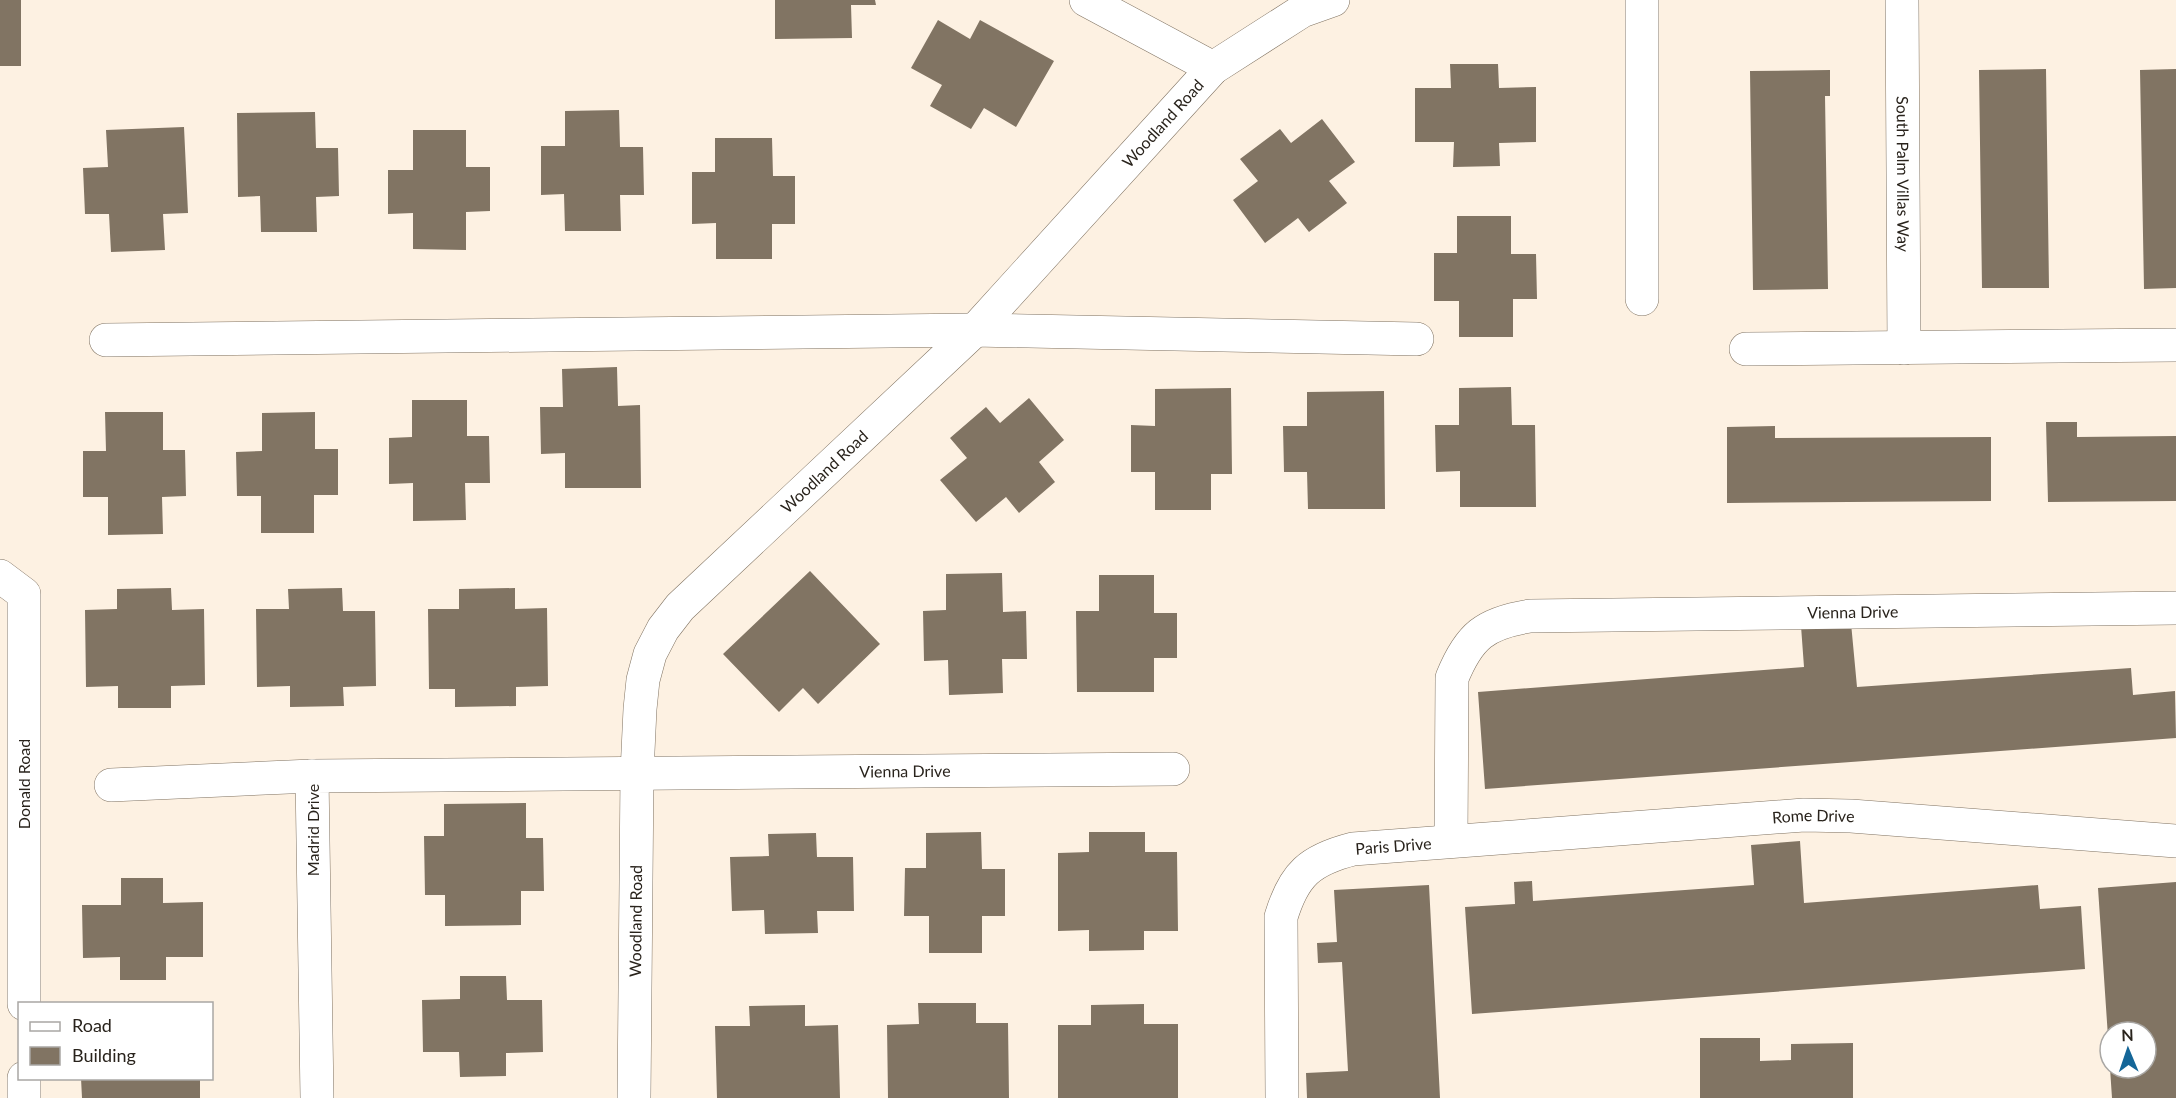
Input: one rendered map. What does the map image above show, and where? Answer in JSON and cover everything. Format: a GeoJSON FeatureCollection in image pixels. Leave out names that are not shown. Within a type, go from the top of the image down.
{"type":"FeatureCollection","features":[{"type":"Feature","properties":{"kind":"street"},"geometry":{"type":"LineString","coordinates":[[1086,0],[1213,68]]}},
{"type":"Feature","properties":{"kind":"street","name":"Woodland Road"},"geometry":{"type":"LineString","coordinates":[[634,1098],[637,773],[643,680],[650,654],[663,629],[674,615],[975,330],[1213,68],[1302,11],[1333,0]]}},
{"type":"Feature","properties":{"kind":"street"},"geometry":{"type":"LineString","coordinates":[[1642,0],[1642,299]]}},
{"type":"Feature","properties":{"kind":"street","name":"South Palm Villas Way"},"geometry":{"type":"LineString","coordinates":[[1902,0],[1904,348]]}},
{"type":"Feature","properties":{"kind":"street"},"geometry":{"type":"LineString","coordinates":[[106,340],[975,330],[1417,339]]}},
{"type":"Feature","properties":{"kind":"street"},"geometry":{"type":"LineString","coordinates":[[1746,349],[2176,345]]}},
{"type":"Feature","properties":{"kind":"street","name":"Donald Road"},"geometry":{"type":"LineString","coordinates":[[0,576],[24,594],[24,1002]]}},
{"type":"Feature","properties":{"kind":"street","name":"Vienna Drive"},"geometry":{"type":"LineString","coordinates":[[1530,616],[2176,608]]}},
{"type":"Feature","properties":{"kind":"street","name":"Paris Drive"},"geometry":{"type":"LineString","coordinates":[[1282,1098],[1281,917],[1289,892],[1305,870],[1327,855],[1353,849],[1451,841],[1452,678],[1462,653],[1480,633],[1503,620],[1530,616]]}},
{"type":"Feature","properties":{"kind":"street","name":"Vienna Drive"},"geometry":{"type":"LineString","coordinates":[[637,773],[1173,769]]}},
{"type":"Feature","properties":{"kind":"street","name":"Madrid Drive"},"geometry":{"type":"LineString","coordinates":[[317,1098],[312,776],[637,773]]}},
{"type":"Feature","properties":{"kind":"street"},"geometry":{"type":"LineString","coordinates":[[111,784],[312,776]]}},
{"type":"Feature","properties":{"kind":"street","name":"Rome Drive"},"geometry":{"type":"LineString","coordinates":[[1451,841],[1804,815],[1851,816],[2176,841]]}},
{"type":"Feature","properties":{"kind":"street"},"geometry":{"type":"LineString","coordinates":[[24,1080],[24,1098]]}},
{"type":"Feature","properties":{"kind":"building"},"geometry":{"type":"Polygon","coordinates":[[[0,0],[21,0],[21,66],[0,66],[0,0]]]}},
{"type":"Feature","properties":{"kind":"building"},"geometry":{"type":"Polygon","coordinates":[[[775,0],[875,0],[876,5],[851,5],[852,38],[775,39],[775,0]]]}},
{"type":"Feature","properties":{"kind":"building"},"geometry":{"type":"Polygon","coordinates":[[[938,20],[970,39],[980,20],[1054,61],[1016,127],[984,108],[971,129],[930,106],[942,85],[911,68],[938,20]]]}},
{"type":"Feature","properties":{"kind":"building"},"geometry":{"type":"Polygon","coordinates":[[[1450,64],[1498,64],[1499,88],[1536,87],[1536,142],[1499,143],[1500,166],[1453,167],[1454,142],[1415,142],[1415,88],[1451,88],[1450,64]]]}},
{"type":"Feature","properties":{"kind":"building"},"geometry":{"type":"Polygon","coordinates":[[[2046,69],[2049,288],[1982,288],[1979,70],[2046,69]]]}},
{"type":"Feature","properties":{"kind":"building"},"geometry":{"type":"Polygon","coordinates":[[[2176,69],[2176,288],[2144,289],[2140,70],[2176,69]]]}},
{"type":"Feature","properties":{"kind":"building"},"geometry":{"type":"Polygon","coordinates":[[[1830,70],[1830,96],[1825,96],[1828,289],[1753,290],[1750,71],[1830,70]]]}},
{"type":"Feature","properties":{"kind":"building"},"geometry":{"type":"Polygon","coordinates":[[[619,110],[620,147],[643,147],[644,195],[620,195],[621,231],[565,231],[564,194],[541,195],[541,146],[565,146],[565,111],[619,110]]]}},
{"type":"Feature","properties":{"kind":"building"},"geometry":{"type":"Polygon","coordinates":[[[315,112],[316,148],[338,148],[339,196],[316,197],[317,232],[261,232],[260,196],[238,197],[237,113],[315,112]]]}},
{"type":"Feature","properties":{"kind":"building"},"geometry":{"type":"Polygon","coordinates":[[[1322,119],[1355,162],[1329,181],[1347,203],[1309,232],[1298,218],[1265,243],[1233,200],[1258,181],[1240,159],[1280,129],[1291,143],[1322,119]]]}},
{"type":"Feature","properties":{"kind":"building"},"geometry":{"type":"Polygon","coordinates":[[[184,127],[188,213],[163,214],[165,250],[111,252],[109,214],[85,214],[83,168],[108,167],[106,130],[184,127]]]}},
{"type":"Feature","properties":{"kind":"building"},"geometry":{"type":"Polygon","coordinates":[[[413,130],[466,130],[466,167],[490,167],[490,211],[466,212],[466,250],[413,249],[413,213],[388,214],[388,170],[413,170],[413,130]]]}},
{"type":"Feature","properties":{"kind":"building"},"geometry":{"type":"Polygon","coordinates":[[[715,138],[772,138],[773,176],[795,176],[795,224],[772,224],[772,259],[716,259],[716,223],[692,224],[692,172],[715,172],[715,138]]]}},
{"type":"Feature","properties":{"kind":"building"},"geometry":{"type":"Polygon","coordinates":[[[1457,216],[1511,216],[1511,254],[1536,254],[1537,299],[1513,299],[1513,337],[1459,337],[1459,301],[1434,301],[1434,253],[1457,253],[1457,216]]]}},
{"type":"Feature","properties":{"kind":"building"},"geometry":{"type":"Polygon","coordinates":[[[617,367],[618,406],[640,405],[641,488],[565,488],[565,453],[541,454],[540,407],[563,407],[562,369],[617,367]]]}},
{"type":"Feature","properties":{"kind":"building"},"geometry":{"type":"Polygon","coordinates":[[[1511,387],[1512,425],[1535,425],[1536,507],[1460,507],[1460,471],[1436,472],[1435,425],[1459,425],[1459,388],[1511,387]]]}},
{"type":"Feature","properties":{"kind":"building"},"geometry":{"type":"Polygon","coordinates":[[[1231,388],[1232,474],[1211,474],[1211,510],[1155,510],[1155,472],[1131,472],[1131,425],[1155,426],[1155,389],[1231,388]]]}},
{"type":"Feature","properties":{"kind":"building"},"geometry":{"type":"Polygon","coordinates":[[[1384,391],[1385,509],[1308,509],[1307,472],[1284,472],[1283,426],[1307,426],[1307,392],[1384,391]]]}},
{"type":"Feature","properties":{"kind":"building"},"geometry":{"type":"Polygon","coordinates":[[[1029,398],[1064,440],[1039,462],[1055,482],[1019,513],[1006,497],[976,522],[940,480],[967,458],[950,438],[986,407],[1000,423],[1029,398]]]}},
{"type":"Feature","properties":{"kind":"building"},"geometry":{"type":"Polygon","coordinates":[[[412,400],[467,400],[467,436],[489,436],[490,483],[465,483],[466,520],[413,521],[413,483],[389,484],[389,438],[412,437],[412,400]]]}},
{"type":"Feature","properties":{"kind":"building"},"geometry":{"type":"Polygon","coordinates":[[[105,412],[163,412],[163,450],[185,450],[186,496],[162,497],[163,534],[108,535],[108,497],[83,497],[83,451],[106,451],[105,412]]]}},
{"type":"Feature","properties":{"kind":"building"},"geometry":{"type":"Polygon","coordinates":[[[315,412],[315,449],[338,449],[338,495],[314,495],[314,533],[261,533],[261,496],[237,496],[236,452],[262,451],[262,413],[315,412]]]}},
{"type":"Feature","properties":{"kind":"building"},"geometry":{"type":"Polygon","coordinates":[[[2046,422],[2077,422],[2077,437],[2176,436],[2176,501],[2048,502],[2046,422]]]}},
{"type":"Feature","properties":{"kind":"building"},"geometry":{"type":"Polygon","coordinates":[[[1775,426],[1775,438],[1991,437],[1991,501],[1727,503],[1727,427],[1775,426]]]}},
{"type":"Feature","properties":{"kind":"building"},"geometry":{"type":"Polygon","coordinates":[[[810,571],[880,644],[818,704],[803,688],[779,712],[723,654],[810,571]]]}},
{"type":"Feature","properties":{"kind":"building"},"geometry":{"type":"Polygon","coordinates":[[[1002,573],[1003,612],[1026,611],[1027,659],[1002,659],[1003,693],[949,695],[948,660],[924,661],[923,611],[946,610],[946,574],[1002,573]]]}},
{"type":"Feature","properties":{"kind":"building"},"geometry":{"type":"Polygon","coordinates":[[[1099,575],[1154,575],[1154,613],[1177,613],[1177,658],[1154,658],[1154,692],[1077,692],[1076,611],[1099,611],[1099,575]]]}},
{"type":"Feature","properties":{"kind":"building"},"geometry":{"type":"Polygon","coordinates":[[[171,588],[172,610],[204,609],[205,685],[171,686],[171,708],[118,708],[118,686],[86,687],[85,610],[117,609],[117,589],[171,588]]]}},
{"type":"Feature","properties":{"kind":"building"},"geometry":{"type":"Polygon","coordinates":[[[342,588],[343,611],[375,611],[376,686],[343,687],[344,706],[290,707],[290,686],[257,687],[256,609],[289,609],[288,589],[342,588]]]}},
{"type":"Feature","properties":{"kind":"building"},"geometry":{"type":"Polygon","coordinates":[[[515,588],[515,609],[547,608],[548,686],[516,687],[516,706],[455,707],[455,689],[429,689],[428,609],[459,609],[459,589],[515,588]]]}},
{"type":"Feature","properties":{"kind":"building"},"geometry":{"type":"Polygon","coordinates":[[[1851,623],[1857,687],[2131,668],[2133,695],[2175,691],[2176,738],[1485,789],[1478,692],[1804,667],[1801,626],[1851,623]]]}},
{"type":"Feature","properties":{"kind":"building"},"geometry":{"type":"Polygon","coordinates":[[[526,803],[526,838],[543,838],[544,891],[521,891],[521,925],[445,926],[445,895],[425,895],[424,836],[444,836],[444,804],[526,803]]]}},
{"type":"Feature","properties":{"kind":"building"},"geometry":{"type":"Polygon","coordinates":[[[981,832],[982,869],[1005,869],[1005,916],[982,916],[982,953],[929,953],[929,916],[904,916],[905,868],[926,868],[926,833],[981,832]]]}},
{"type":"Feature","properties":{"kind":"building"},"geometry":{"type":"Polygon","coordinates":[[[1089,832],[1145,832],[1145,852],[1177,852],[1178,931],[1144,931],[1144,950],[1089,951],[1089,930],[1058,931],[1058,853],[1089,852],[1089,832]]]}},
{"type":"Feature","properties":{"kind":"building"},"geometry":{"type":"Polygon","coordinates":[[[816,833],[817,857],[853,857],[854,911],[817,911],[818,933],[765,934],[764,910],[732,911],[730,857],[769,856],[768,834],[816,833]]]}},
{"type":"Feature","properties":{"kind":"building"},"geometry":{"type":"Polygon","coordinates":[[[1800,841],[1804,903],[2038,885],[2040,909],[2081,906],[2085,969],[1472,1014],[1465,907],[1515,904],[1514,882],[1532,881],[1533,901],[1754,885],[1751,845],[1800,841]]]}},
{"type":"Feature","properties":{"kind":"building"},"geometry":{"type":"Polygon","coordinates":[[[121,878],[163,878],[163,903],[203,902],[203,957],[166,957],[166,980],[120,980],[120,957],[83,958],[82,905],[121,905],[121,878]]]}},
{"type":"Feature","properties":{"kind":"building"},"geometry":{"type":"Polygon","coordinates":[[[2176,882],[2176,1098],[2112,1098],[2111,1080],[2158,1080],[2158,1020],[2107,1020],[2098,888],[2176,882]]]}},
{"type":"Feature","properties":{"kind":"building"},"geometry":{"type":"Polygon","coordinates":[[[1429,885],[1440,1098],[1307,1098],[1306,1073],[1348,1071],[1342,962],[1318,963],[1317,943],[1337,942],[1334,890],[1429,885]]]}},
{"type":"Feature","properties":{"kind":"building"},"geometry":{"type":"Polygon","coordinates":[[[460,976],[506,976],[507,1000],[542,1000],[543,1052],[506,1053],[506,1076],[460,1077],[459,1052],[423,1052],[422,1000],[460,999],[460,976]]]}},
{"type":"Feature","properties":{"kind":"building"},"geometry":{"type":"Polygon","coordinates":[[[918,1003],[976,1003],[976,1023],[1008,1023],[1009,1098],[888,1098],[887,1025],[919,1024],[918,1003]]]}},
{"type":"Feature","properties":{"kind":"building"},"geometry":{"type":"Polygon","coordinates":[[[1144,1004],[1144,1024],[1178,1024],[1178,1098],[1058,1098],[1058,1025],[1091,1025],[1091,1005],[1144,1004]]]}},
{"type":"Feature","properties":{"kind":"building"},"geometry":{"type":"Polygon","coordinates":[[[805,1005],[805,1026],[838,1025],[840,1098],[717,1098],[715,1026],[750,1026],[749,1006],[805,1005]]]}},
{"type":"Feature","properties":{"kind":"building"},"geometry":{"type":"Polygon","coordinates":[[[1700,1038],[1760,1038],[1760,1061],[1791,1060],[1791,1044],[1853,1043],[1853,1098],[1700,1098],[1700,1038]]]}},
{"type":"Feature","properties":{"kind":"building"},"geometry":{"type":"Polygon","coordinates":[[[81,1080],[200,1080],[200,1098],[82,1098],[81,1080]]]}}]}
